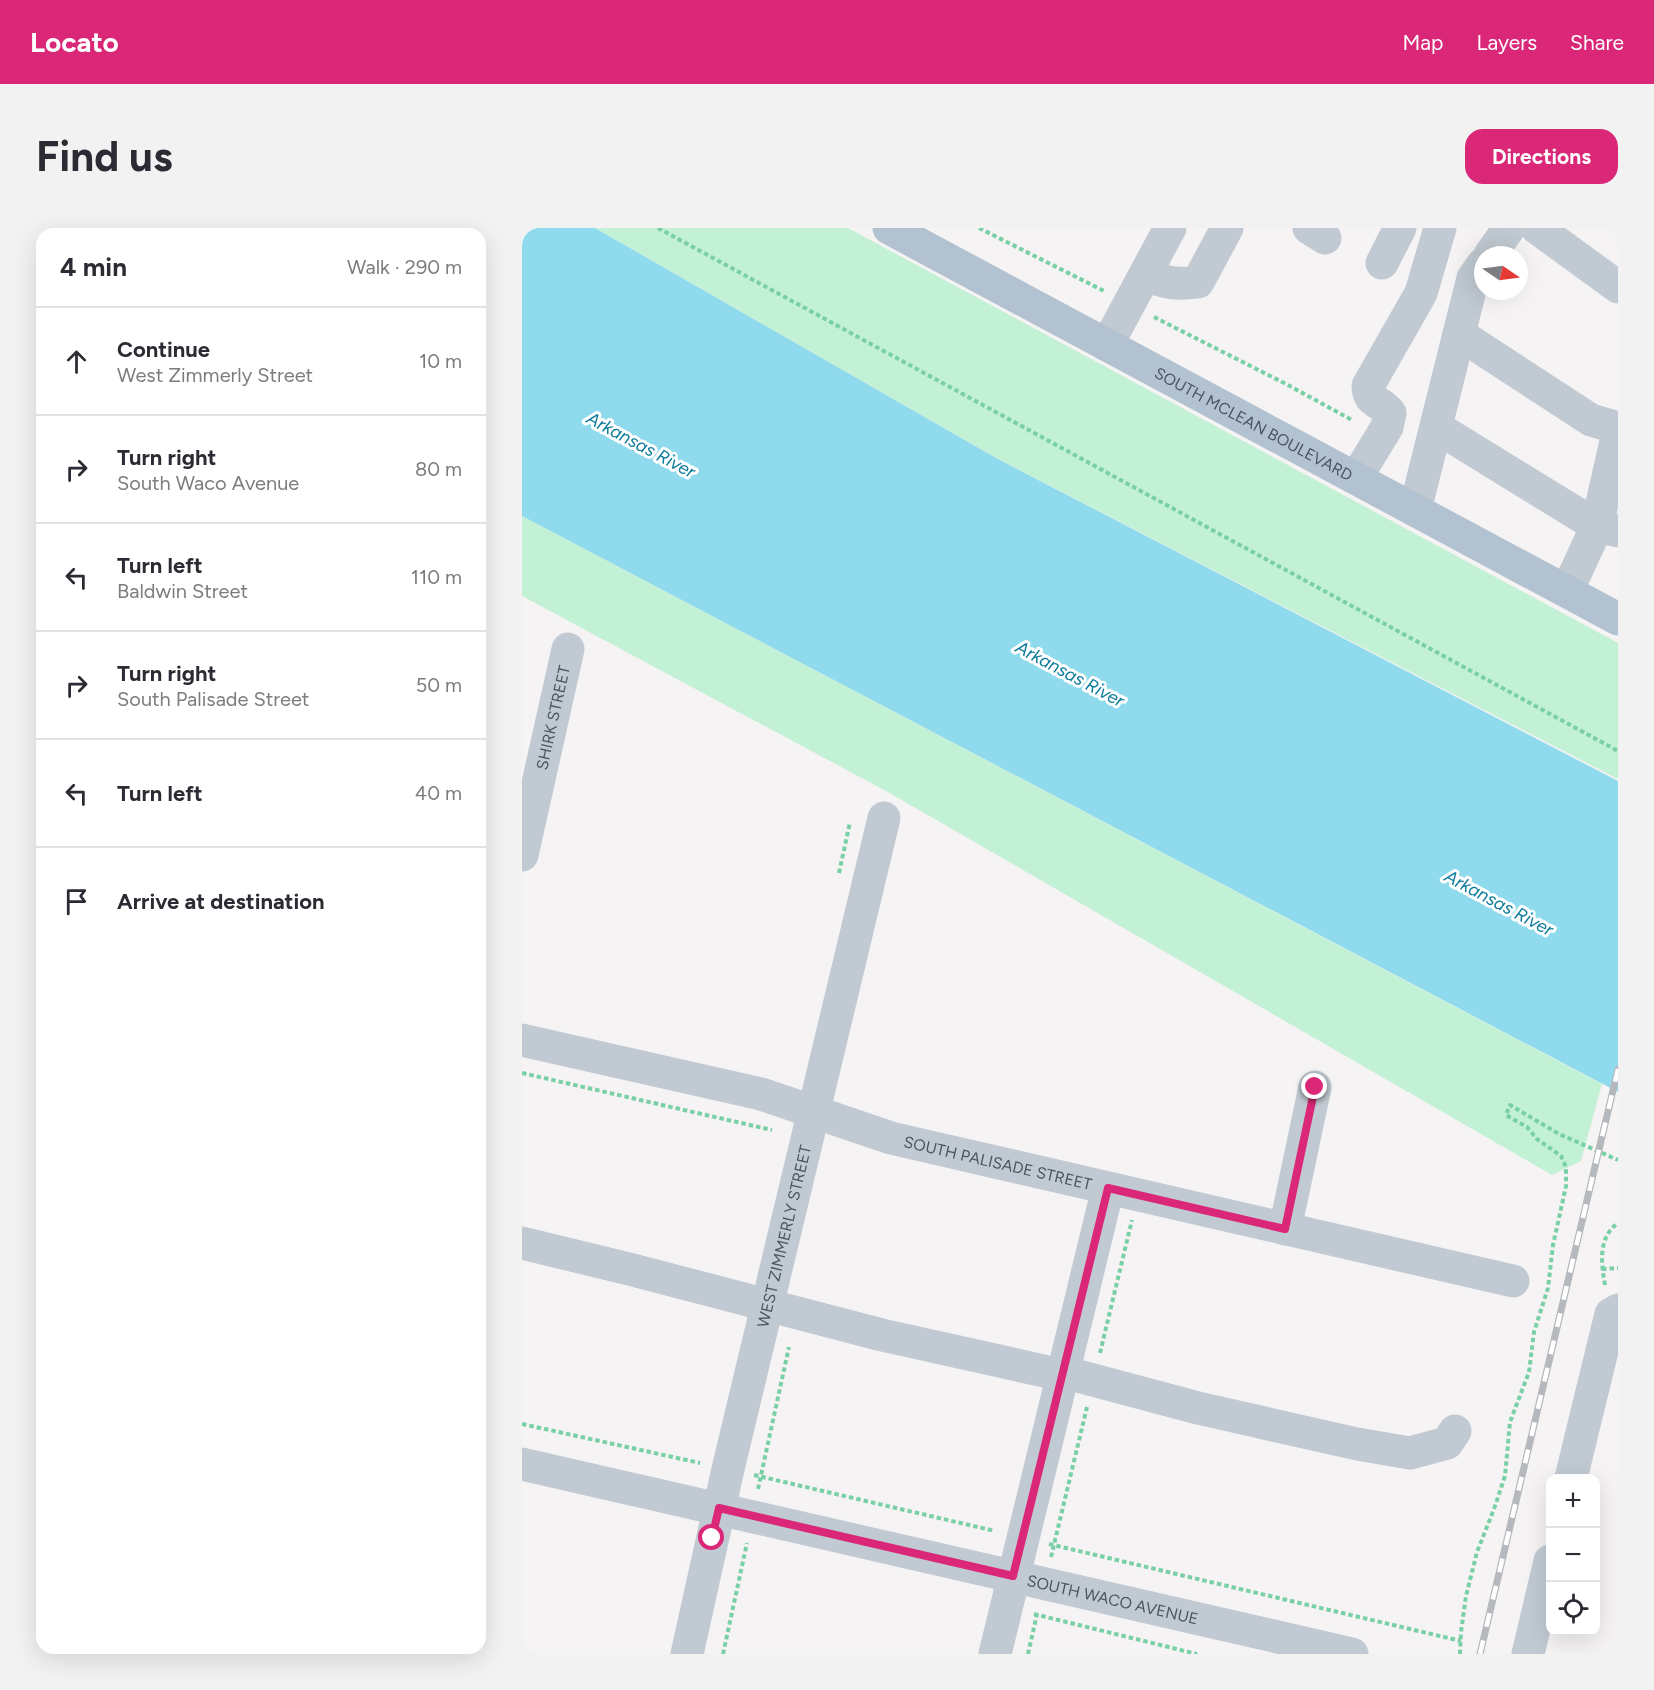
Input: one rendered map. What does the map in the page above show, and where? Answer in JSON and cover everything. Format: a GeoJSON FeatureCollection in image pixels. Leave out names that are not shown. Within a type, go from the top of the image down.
{"type":"FeatureCollection","features":[{"type":"Feature","properties":{"kind":"main road","name":"SOUTH MCLEAN BOULEVARD"},"geometry":{"type":"LineString","coordinates":[[889,228],[1618,619]]}},
{"type":"Feature","properties":{"kind":"street"},"geometry":{"type":"LineString","coordinates":[[1107,345],[1170,228]]}},
{"type":"Feature","properties":{"kind":"street"},"geometry":{"type":"LineString","coordinates":[[1145,275],[1167,283],[1198,282],[1227,228]]}},
{"type":"Feature","properties":{"kind":"street"},"geometry":{"type":"LineString","coordinates":[[1382,262],[1400,228]]}},
{"type":"Feature","properties":{"kind":"street"},"geometry":{"type":"LineString","coordinates":[[1356,478],[1387,427],[1390,413],[1368,395],[1368,386],[1421,293],[1440,228]]}},
{"type":"Feature","properties":{"kind":"street"},"geometry":{"type":"LineString","coordinates":[[1496,246],[1509,228]]}},
{"type":"Feature","properties":{"kind":"street"},"geometry":{"type":"LineString","coordinates":[[1537,228],[1618,287]]}},
{"type":"Feature","properties":{"kind":"street"},"geometry":{"type":"LineString","coordinates":[[1415,510],[1474,277]]}},
{"type":"Feature","properties":{"kind":"street"},"geometry":{"type":"LineString","coordinates":[[1459,334],[1591,420],[1618,430],[1608,529],[1567,591]]}},
{"type":"Feature","properties":{"kind":"street"},"geometry":{"type":"LineString","coordinates":[[1436,427],[1608,529]]}},
{"type":"Feature","properties":{"kind":"street","name":"SHIRK STREET"},"geometry":{"type":"LineString","coordinates":[[522,855],[568,649]]}},
{"type":"Feature","properties":{"kind":"street","name":"WEST ZIMMERLY STREET"},"geometry":{"type":"LineString","coordinates":[[687,1654],[809,1125],[884,818]]}},
{"type":"Feature","properties":{"kind":"street","name":"SOUTH PALISADE STREET"},"geometry":{"type":"LineString","coordinates":[[522,1040],[761,1094],[809,1125],[891,1138],[1514,1281]]}},
{"type":"Feature","properties":{"kind":"street"},"geometry":{"type":"LineString","coordinates":[[1285,1229],[1315,1087]]}},
{"type":"Feature","properties":{"kind":"street"},"geometry":{"type":"LineString","coordinates":[[996,1654],[1022,1538],[1108,1188]]}},
{"type":"Feature","properties":{"kind":"street"},"geometry":{"type":"LineString","coordinates":[[522,1243],[882,1335],[1094,1381],[1198,1408],[1357,1444],[1410,1453],[1447,1443],[1455,1431]]}},
{"type":"Feature","properties":{"kind":"street"},"geometry":{"type":"LineString","coordinates":[[1572,1474],[1615,1312]]}},
{"type":"Feature","properties":{"kind":"street","name":"SOUTH WACO AVENUE"},"geometry":{"type":"LineString","coordinates":[[522,1464],[1353,1654]]}},
{"type":"Feature","properties":{"kind":"street"},"geometry":{"type":"LineString","coordinates":[[1528,1654],[1546,1581]]}},
{"type":"Feature","properties":{"kind":"path"},"geometry":{"type":"LineString","coordinates":[[658,228],[1618,751]]}},
{"type":"Feature","properties":{"kind":"path"},"geometry":{"type":"LineString","coordinates":[[979,228],[1286,384],[1381,436]]}},
{"type":"Feature","properties":{"kind":"path"},"geometry":{"type":"LineString","coordinates":[[522,1072],[809,1125]]}},
{"type":"Feature","properties":{"kind":"path"},"geometry":{"type":"LineString","coordinates":[[1460,1654],[1466,1596],[1477,1552],[1504,1476],[1509,1422],[1529,1372],[1534,1332],[1548,1288],[1553,1245],[1566,1186],[1566,1167],[1561,1156],[1537,1139],[1527,1127],[1506,1115],[1510,1105],[1559,1134],[1618,1160]]}},
{"type":"Feature","properties":{"kind":"path"},"geometry":{"type":"LineString","coordinates":[[1028,1654],[1134,1214]]}},
{"type":"Feature","properties":{"kind":"path"},"geometry":{"type":"LineString","coordinates":[[1615,1312],[1602,1269],[1603,1244],[1609,1230],[1618,1223]]}},
{"type":"Feature","properties":{"kind":"path"},"geometry":{"type":"LineString","coordinates":[[1602,1269],[1618,1268]]}},
{"type":"Feature","properties":{"kind":"path"},"geometry":{"type":"LineString","coordinates":[[522,1424],[1054,1545],[1461,1641]]}},
{"type":"Feature","properties":{"kind":"green space"},"geometry":{"type":"Polygon","coordinates":[[[595,228],[848,228],[1618,643],[1618,779],[996,458],[595,228]]]}},
{"type":"Feature","properties":{"kind":"green space"},"geometry":{"type":"Polygon","coordinates":[[[522,516],[1602,1084],[1581,1161],[1552,1175],[886,791],[522,596],[522,516]]]}},
{"type":"Feature","properties":{"kind":"water","name":"Arkansas River"},"geometry":{"type":"Polygon","coordinates":[[[522,228],[595,228],[996,458],[1618,781],[1618,1092],[522,516],[522,228]]]}},
{"type":"Feature","properties":{"kind":"railway"},"geometry":{"type":"LineString","coordinates":[[1480,1654],[1618,1069]]}},
{"type":"Feature","properties":{"kind":"route"},"geometry":{"type":"LineString","coordinates":[[712,1538],[719,1508],[1013,1576],[1108,1188],[1285,1229],[1315,1087]]}}]}
